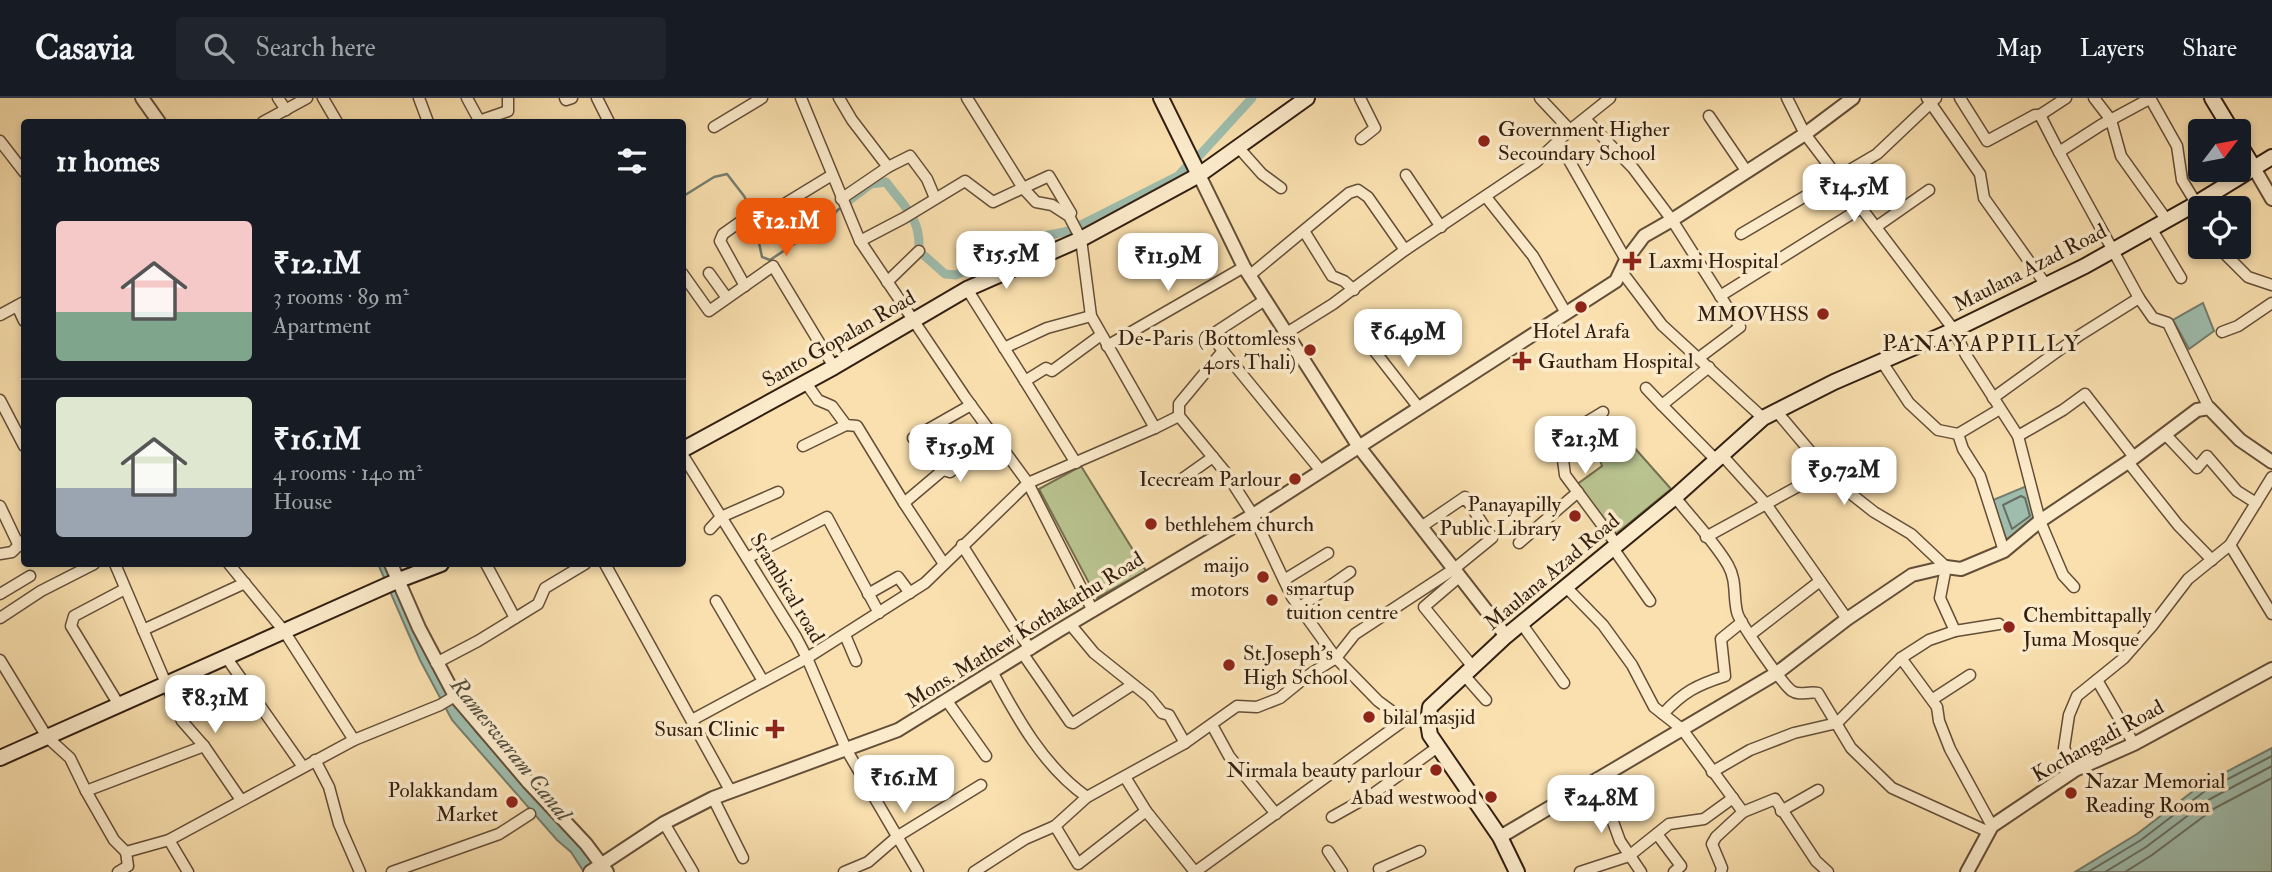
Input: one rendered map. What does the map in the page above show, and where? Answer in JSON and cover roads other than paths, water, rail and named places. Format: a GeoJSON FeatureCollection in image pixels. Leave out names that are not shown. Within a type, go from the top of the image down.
{"type":"FeatureCollection","features":[{"type":"Feature","properties":{"kind":"main road"},"geometry":{"type":"LineString","coordinates":[[1161,98],[1199,175]]}},
{"type":"Feature","properties":{"kind":"main road","name":"Santo Gopalan Road"},"geometry":{"type":"LineString","coordinates":[[686,450],[967,289],[1077,231],[1199,175],[1307,98]]}},
{"type":"Feature","properties":{"kind":"main road"},"geometry":{"type":"LineString","coordinates":[[2212,98],[2225,119]]}},
{"type":"Feature","properties":{"kind":"main road","name":"Maulana Azad Road"},"geometry":{"type":"LineString","coordinates":[[2207,196],[2272,157]]}},
{"type":"Feature","properties":{"kind":"main road"},"geometry":{"type":"LineString","coordinates":[[2251,163],[2254,168]]}},
{"type":"Feature","properties":{"kind":"main road","name":"Maulana Azad Road"},"geometry":{"type":"LineString","coordinates":[[1428,723],[1430,707],[1506,636],[1675,497],[1763,418],[1834,382],[1954,330],[2046,285],[2114,251],[2188,207]]}},
{"type":"Feature","properties":{"kind":"main road"},"geometry":{"type":"LineString","coordinates":[[0,758],[433,567]]}},
{"type":"Feature","properties":{"kind":"main road"},"geometry":{"type":"LineString","coordinates":[[1428,723],[1430,735],[1500,837],[1517,872]]}},
{"type":"Feature","properties":{"kind":"street"},"geometry":{"type":"LineString","coordinates":[[142,98],[157,119]]}},
{"type":"Feature","properties":{"kind":"street"},"geometry":{"type":"LineString","coordinates":[[278,98],[286,110]]}},
{"type":"Feature","properties":{"kind":"street"},"geometry":{"type":"LineString","coordinates":[[269,119],[307,98]]}},
{"type":"Feature","properties":{"kind":"street"},"geometry":{"type":"LineString","coordinates":[[323,98],[335,119]]}},
{"type":"Feature","properties":{"kind":"street"},"geometry":{"type":"LineString","coordinates":[[419,98],[427,119]]}},
{"type":"Feature","properties":{"kind":"street"},"geometry":{"type":"LineString","coordinates":[[467,98],[478,119]]}},
{"type":"Feature","properties":{"kind":"street"},"geometry":{"type":"LineString","coordinates":[[488,119],[508,111],[508,98]]}},
{"type":"Feature","properties":{"kind":"street"},"geometry":{"type":"LineString","coordinates":[[565,98],[572,98]]}},
{"type":"Feature","properties":{"kind":"street"},"geometry":{"type":"LineString","coordinates":[[597,98],[608,119]]}},
{"type":"Feature","properties":{"kind":"street"},"geometry":{"type":"LineString","coordinates":[[714,127],[762,98]]}},
{"type":"Feature","properties":{"kind":"street"},"geometry":{"type":"LineString","coordinates":[[801,98],[860,241],[971,405],[1028,483],[1093,611]]}},
{"type":"Feature","properties":{"kind":"street"},"geometry":{"type":"LineString","coordinates":[[839,98],[852,120],[888,167]]}},
{"type":"Feature","properties":{"kind":"street"},"geometry":{"type":"LineString","coordinates":[[967,98],[1023,188],[1036,202],[1052,205],[1069,216],[1077,231],[1091,316],[1155,428]]}},
{"type":"Feature","properties":{"kind":"street"},"geometry":{"type":"LineString","coordinates":[[1360,98],[1375,128],[1361,139]]}},
{"type":"Feature","properties":{"kind":"street"},"geometry":{"type":"LineString","coordinates":[[1540,98],[1570,130]]}},
{"type":"Feature","properties":{"kind":"street"},"geometry":{"type":"LineString","coordinates":[[1285,334],[1354,290],[1405,250],[1536,162],[1610,98]]}},
{"type":"Feature","properties":{"kind":"street"},"geometry":{"type":"LineString","coordinates":[[1787,98],[1805,134],[1954,330],[1966,355],[2018,436],[2040,521],[2063,575],[2074,587]]}},
{"type":"Feature","properties":{"kind":"street","name":"Mons. Mathew Kothakathu Road"},"geometry":{"type":"LineString","coordinates":[[600,869],[664,823],[713,798],[898,730],[1253,515],[1616,281],[1644,236],[1805,134],[1853,98]]}},
{"type":"Feature","properties":{"kind":"street"},"geometry":{"type":"LineString","coordinates":[[1960,98],[1987,141],[2035,115],[2040,115],[2066,98]]}},
{"type":"Feature","properties":{"kind":"street"},"geometry":{"type":"LineString","coordinates":[[2094,98],[2111,120],[2120,156],[2165,219]]}},
{"type":"Feature","properties":{"kind":"street"},"geometry":{"type":"LineString","coordinates":[[2059,152],[2150,98],[2177,145],[2182,180],[2190,196]]}},
{"type":"Feature","properties":{"kind":"street"},"geometry":{"type":"LineString","coordinates":[[1741,234],[1877,154],[1931,99],[1980,174],[1984,198],[2046,285]]}},
{"type":"Feature","properties":{"kind":"street"},"geometry":{"type":"LineString","coordinates":[[2040,115],[2139,298],[2153,318],[2168,323],[2209,408],[2240,440],[2272,462]]}},
{"type":"Feature","properties":{"kind":"street"},"geometry":{"type":"LineString","coordinates":[[1709,116],[1746,172]]}},
{"type":"Feature","properties":{"kind":"street"},"geometry":{"type":"LineString","coordinates":[[1585,119],[1633,168],[1672,220],[1740,327],[1700,357]]}},
{"type":"Feature","properties":{"kind":"street"},"geometry":{"type":"LineString","coordinates":[[0,141],[21,168]]}},
{"type":"Feature","properties":{"kind":"street"},"geometry":{"type":"LineString","coordinates":[[1558,141],[1624,266],[1662,325],[1700,357],[1763,418]]}},
{"type":"Feature","properties":{"kind":"street"},"geometry":{"type":"LineString","coordinates":[[1238,147],[1262,174],[1281,188]]}},
{"type":"Feature","properties":{"kind":"street"},"geometry":{"type":"LineString","coordinates":[[841,199],[888,167],[910,156],[936,198]]}},
{"type":"Feature","properties":{"kind":"street"},"geometry":{"type":"LineString","coordinates":[[2254,168],[2272,200]]}},
{"type":"Feature","properties":{"kind":"street"},"geometry":{"type":"LineString","coordinates":[[745,286],[720,241],[723,234],[754,216],[768,214],[832,175]]}},
{"type":"Feature","properties":{"kind":"street"},"geometry":{"type":"LineString","coordinates":[[1199,175],[1246,272],[1359,447],[1506,636]]}},
{"type":"Feature","properties":{"kind":"street"},"geometry":{"type":"LineString","coordinates":[[1406,175],[1441,227]]}},
{"type":"Feature","properties":{"kind":"street"},"geometry":{"type":"LineString","coordinates":[[860,241],[916,212],[965,181],[993,202],[1049,176],[1071,213]]}},
{"type":"Feature","properties":{"kind":"street"},"geometry":{"type":"LineString","coordinates":[[1107,346],[1246,272],[1304,231],[1349,193],[1358,190],[1368,197],[1405,250]]}},
{"type":"Feature","properties":{"kind":"street"},"geometry":{"type":"LineString","coordinates":[[1876,227],[1929,190]]}},
{"type":"Feature","properties":{"kind":"street"},"geometry":{"type":"LineString","coordinates":[[1486,197],[1533,256],[1566,313]]}},
{"type":"Feature","properties":{"kind":"street"},"geometry":{"type":"LineString","coordinates":[[1720,296],[1861,208]]}},
{"type":"Feature","properties":{"kind":"street"},"geometry":{"type":"LineString","coordinates":[[2151,228],[2181,278]]}},
{"type":"Feature","properties":{"kind":"street"},"geometry":{"type":"LineString","coordinates":[[1304,231],[1332,276],[1344,281],[1354,290]]}},
{"type":"Feature","properties":{"kind":"street"},"geometry":{"type":"LineString","coordinates":[[887,282],[919,251]]}},
{"type":"Feature","properties":{"kind":"street"},"geometry":{"type":"LineString","coordinates":[[2230,259],[2248,277],[2272,285]]}},
{"type":"Feature","properties":{"kind":"street"},"geometry":{"type":"LineString","coordinates":[[686,279],[709,311],[773,267],[834,367]]}},
{"type":"Feature","properties":{"kind":"street"},"geometry":{"type":"LineString","coordinates":[[709,273],[727,298]]}},
{"type":"Feature","properties":{"kind":"street"},"geometry":{"type":"LineString","coordinates":[[967,289],[1076,463]]}},
{"type":"Feature","properties":{"kind":"street"},"geometry":{"type":"LineString","coordinates":[[1993,398],[2080,335],[2139,298]]}},
{"type":"Feature","properties":{"kind":"street"},"geometry":{"type":"LineString","coordinates":[[1265,300],[1216,332],[1214,339],[1321,471]]}},
{"type":"Feature","properties":{"kind":"street"},"geometry":{"type":"LineString","coordinates":[[2222,332],[2238,326],[2272,303]]}},
{"type":"Feature","properties":{"kind":"street"},"geometry":{"type":"LineString","coordinates":[[0,315],[21,304]]}},
{"type":"Feature","properties":{"kind":"street"},"geometry":{"type":"LineString","coordinates":[[1004,348],[1047,328],[1091,316]]}},
{"type":"Feature","properties":{"kind":"street"},"geometry":{"type":"LineString","coordinates":[[1025,381],[1046,368],[1052,370],[1101,335]]}},
{"type":"Feature","properties":{"kind":"street"},"geometry":{"type":"LineString","coordinates":[[1373,349],[1419,408]]}},
{"type":"Feature","properties":{"kind":"street"},"geometry":{"type":"LineString","coordinates":[[1223,351],[1179,404],[1179,416],[1213,457],[1253,515],[1284,580],[1336,658],[1378,701],[1406,719],[1428,723]]}},
{"type":"Feature","properties":{"kind":"street"},"geometry":{"type":"LineString","coordinates":[[1882,362],[1909,403],[1938,430],[1958,434],[2000,408]]}},
{"type":"Feature","properties":{"kind":"street"},"geometry":{"type":"LineString","coordinates":[[1662,405],[1709,367]]}},
{"type":"Feature","properties":{"kind":"street"},"geometry":{"type":"LineString","coordinates":[[806,383],[818,400],[832,406],[846,425]]}},
{"type":"Feature","properties":{"kind":"street"},"geometry":{"type":"LineString","coordinates":[[1646,388],[1766,504],[1847,619]]}},
{"type":"Feature","properties":{"kind":"street"},"geometry":{"type":"LineString","coordinates":[[2018,436],[2085,394],[2178,525],[2212,560]]}},
{"type":"Feature","properties":{"kind":"street"},"geometry":{"type":"LineString","coordinates":[[0,400],[21,440]]}},
{"type":"Feature","properties":{"kind":"street"},"geometry":{"type":"LineString","coordinates":[[913,438],[971,405]]}},
{"type":"Feature","properties":{"kind":"street"},"geometry":{"type":"LineString","coordinates":[[1500,837],[1777,673],[1847,619],[1912,575],[1946,567],[1961,569],[2004,551],[2040,521],[2197,410],[2209,408]]}},
{"type":"Feature","properties":{"kind":"street"},"geometry":{"type":"LineString","coordinates":[[1603,412],[1552,443],[1563,460],[1565,475],[1650,601]]}},
{"type":"Feature","properties":{"kind":"street"},"geometry":{"type":"LineString","coordinates":[[1777,412],[1836,482],[1874,512],[1911,534],[1946,567]]}},
{"type":"Feature","properties":{"kind":"street"},"geometry":{"type":"LineString","coordinates":[[692,720],[807,658],[925,583],[1028,483],[1179,416]]}},
{"type":"Feature","properties":{"kind":"street"},"geometry":{"type":"LineString","coordinates":[[803,446],[846,425],[857,426],[944,564]]}},
{"type":"Feature","properties":{"kind":"street"},"geometry":{"type":"LineString","coordinates":[[1958,434],[1963,449],[1980,476],[2004,551]]}},
{"type":"Feature","properties":{"kind":"street"},"geometry":{"type":"LineString","coordinates":[[2165,434],[2197,468],[2207,456],[2237,491],[2256,503]]}},
{"type":"Feature","properties":{"kind":"street"},"geometry":{"type":"LineString","coordinates":[[904,503],[934,476],[943,470],[950,472],[996,437]]}},
{"type":"Feature","properties":{"kind":"street"},"geometry":{"type":"LineString","coordinates":[[1182,479],[1213,457]]}},
{"type":"Feature","properties":{"kind":"street","name":"Srambical road"},"geometry":{"type":"LineString","coordinates":[[686,459],[807,658],[846,749],[918,872]]}},
{"type":"Feature","properties":{"kind":"street"},"geometry":{"type":"LineString","coordinates":[[1706,537],[1826,471]]}},
{"type":"Feature","properties":{"kind":"street"},"geometry":{"type":"LineString","coordinates":[[2075,770],[2064,748],[2069,715],[2077,696],[2124,658],[2188,579],[2230,545],[2272,477]]}},
{"type":"Feature","properties":{"kind":"street"},"geometry":{"type":"LineString","coordinates":[[2264,489],[2272,499]]}},
{"type":"Feature","properties":{"kind":"street"},"geometry":{"type":"LineString","coordinates":[[710,529],[721,517],[778,492]]}},
{"type":"Feature","properties":{"kind":"street"},"geometry":{"type":"LineString","coordinates":[[1519,543],[1578,492]]}},
{"type":"Feature","properties":{"kind":"street"},"geometry":{"type":"LineString","coordinates":[[1421,527],[1465,497],[1492,538],[1424,607],[1486,700]]}},
{"type":"Feature","properties":{"kind":"street"},"geometry":{"type":"LineString","coordinates":[[1675,497],[1727,564],[1733,576],[1737,613],[1791,691],[1800,694],[1809,691],[1818,693],[1851,748],[1892,788],[1990,829]]}},
{"type":"Feature","properties":{"kind":"street"},"geometry":{"type":"LineString","coordinates":[[0,506],[21,541]]}},
{"type":"Feature","properties":{"kind":"street"},"geometry":{"type":"LineString","coordinates":[[747,558],[827,517],[880,613]]}},
{"type":"Feature","properties":{"kind":"street"},"geometry":{"type":"LineString","coordinates":[[0,554],[12,552],[21,544]]}},
{"type":"Feature","properties":{"kind":"street"},"geometry":{"type":"LineString","coordinates":[[962,545],[1070,722],[1073,723],[1132,685]]}},
{"type":"Feature","properties":{"kind":"street"},"geometry":{"type":"LineString","coordinates":[[2230,545],[2267,595],[2272,614]]}},
{"type":"Feature","properties":{"kind":"street"},"geometry":{"type":"LineString","coordinates":[[1284,580],[1328,553]]}},
{"type":"Feature","properties":{"kind":"street"},"geometry":{"type":"LineString","coordinates":[[0,618],[41,591],[88,567]]}},
{"type":"Feature","properties":{"kind":"street"},"geometry":{"type":"LineString","coordinates":[[116,567],[181,721],[204,746],[241,800]]}},
{"type":"Feature","properties":{"kind":"street"},"geometry":{"type":"LineString","coordinates":[[232,567],[284,631],[355,740]]}},
{"type":"Feature","properties":{"kind":"street"},"geometry":{"type":"LineString","coordinates":[[391,567],[392,583],[455,696],[600,869]]}},
{"type":"Feature","properties":{"kind":"street"},"geometry":{"type":"LineString","coordinates":[[487,567],[515,618]]}},
{"type":"Feature","properties":{"kind":"street"},"geometry":{"type":"LineString","coordinates":[[436,663],[538,604],[545,588],[580,567]]}},
{"type":"Feature","properties":{"kind":"street"},"geometry":{"type":"LineString","coordinates":[[607,567],[731,792]]}},
{"type":"Feature","properties":{"kind":"street"},"geometry":{"type":"LineString","coordinates":[[1946,567],[1940,598],[1955,631]]}},
{"type":"Feature","properties":{"kind":"street"},"geometry":{"type":"LineString","coordinates":[[1300,607],[1350,572]]}},
{"type":"Feature","properties":{"kind":"street"},"geometry":{"type":"LineString","coordinates":[[974,872],[1025,839],[1055,826],[1087,797],[1185,743],[1237,706],[1257,707],[1280,698],[1307,676],[1336,658],[1354,634],[1457,573]]}},
{"type":"Feature","properties":{"kind":"street"},"geometry":{"type":"LineString","coordinates":[[0,594],[30,576]]}},
{"type":"Feature","properties":{"kind":"street"},"geometry":{"type":"LineString","coordinates":[[869,594],[898,577],[910,593]]}},
{"type":"Feature","properties":{"kind":"street"},"geometry":{"type":"LineString","coordinates":[[1750,635],[1820,581]]}},
{"type":"Feature","properties":{"kind":"street"},"geometry":{"type":"LineString","coordinates":[[143,630],[245,583]]}},
{"type":"Feature","properties":{"kind":"street"},"geometry":{"type":"LineString","coordinates":[[1566,587],[1603,625],[1632,665],[1654,707],[1682,729],[1743,812]]}},
{"type":"Feature","properties":{"kind":"street"},"geometry":{"type":"LineString","coordinates":[[119,705],[71,626],[74,615],[125,589]]}},
{"type":"Feature","properties":{"kind":"street"},"geometry":{"type":"LineString","coordinates":[[716,601],[763,681]]}},
{"type":"Feature","properties":{"kind":"street"},"geometry":{"type":"LineString","coordinates":[[1663,714],[1679,695],[1725,676],[1721,639],[1742,622]]}},
{"type":"Feature","properties":{"kind":"street"},"geometry":{"type":"LineString","coordinates":[[1521,623],[1564,683]]}},
{"type":"Feature","properties":{"kind":"street"},"geometry":{"type":"LineString","coordinates":[[1070,624],[1094,653],[1149,697],[1162,713],[1169,715],[1185,743]]}},
{"type":"Feature","properties":{"kind":"street"},"geometry":{"type":"LineString","coordinates":[[1712,772],[1750,750],[1794,733],[1837,723],[1901,658],[1929,640],[1955,631],[1999,624]]}},
{"type":"Feature","properties":{"kind":"street"},"geometry":{"type":"LineString","coordinates":[[845,635],[856,660]]}},
{"type":"Feature","properties":{"kind":"street"},"geometry":{"type":"LineString","coordinates":[[226,657],[303,767]]}},
{"type":"Feature","properties":{"kind":"street"},"geometry":{"type":"LineString","coordinates":[[1901,658],[1933,699],[1950,749],[1990,829]]}},
{"type":"Feature","properties":{"kind":"street"},"geometry":{"type":"LineString","coordinates":[[0,660],[47,737],[70,758],[114,840],[126,852],[128,866],[118,872]]}},
{"type":"Feature","properties":{"kind":"street","name":"Kochangadi Road"},"geometry":{"type":"LineString","coordinates":[[1967,872],[1990,829],[2075,770],[2134,744],[2272,669]]}},
{"type":"Feature","properties":{"kind":"street"},"geometry":{"type":"LineString","coordinates":[[993,673],[1009,703],[1046,758],[1069,784],[1087,797]]}},
{"type":"Feature","properties":{"kind":"street"},"geometry":{"type":"LineString","coordinates":[[1933,699],[1970,675]]}},
{"type":"Feature","properties":{"kind":"street"},"geometry":{"type":"LineString","coordinates":[[2097,680],[2134,744]]}},
{"type":"Feature","properties":{"kind":"street"},"geometry":{"type":"LineString","coordinates":[[126,852],[169,840],[315,760],[455,696]]}},
{"type":"Feature","properties":{"kind":"street"},"geometry":{"type":"LineString","coordinates":[[947,701],[986,756]]}},
{"type":"Feature","properties":{"kind":"street"},"geometry":{"type":"LineString","coordinates":[[1125,778],[1146,811],[1195,872],[1406,719]]}},
{"type":"Feature","properties":{"kind":"street"},"geometry":{"type":"LineString","coordinates":[[1212,725],[1229,756],[1276,814]]}},
{"type":"Feature","properties":{"kind":"street"},"geometry":{"type":"LineString","coordinates":[[86,791],[204,746]]}},
{"type":"Feature","properties":{"kind":"street"},"geometry":{"type":"LineString","coordinates":[[1332,817],[1373,794],[1439,746]]}},
{"type":"Feature","properties":{"kind":"street"},"geometry":{"type":"LineString","coordinates":[[315,760],[329,787],[339,824],[360,872]]}},
{"type":"Feature","properties":{"kind":"street"},"geometry":{"type":"LineString","coordinates":[[1597,778],[1620,841],[1641,872]]}},
{"type":"Feature","properties":{"kind":"street"},"geometry":{"type":"LineString","coordinates":[[844,872],[868,862],[898,836],[981,785]]}},
{"type":"Feature","properties":{"kind":"street"},"geometry":{"type":"LineString","coordinates":[[1781,811],[1818,790]]}},
{"type":"Feature","properties":{"kind":"street"},"geometry":{"type":"LineString","coordinates":[[713,798],[743,859]]}},
{"type":"Feature","properties":{"kind":"street"},"geometry":{"type":"LineString","coordinates":[[1580,872],[1629,856],[1669,824],[1704,819],[1733,798]]}},
{"type":"Feature","properties":{"kind":"street"},"geometry":{"type":"LineString","coordinates":[[1721,872],[1722,868],[1712,844],[1716,837],[1743,812],[1775,799],[1816,861],[1828,872]]}},
{"type":"Feature","properties":{"kind":"street"},"geometry":{"type":"LineString","coordinates":[[1055,826],[1078,864],[1146,811]]}},
{"type":"Feature","properties":{"kind":"street"},"geometry":{"type":"LineString","coordinates":[[392,872],[499,834],[530,814]]}},
{"type":"Feature","properties":{"kind":"street"},"geometry":{"type":"LineString","coordinates":[[664,823],[694,872]]}},
{"type":"Feature","properties":{"kind":"street"},"geometry":{"type":"LineString","coordinates":[[1657,834],[1681,866],[1674,872]]}},
{"type":"Feature","properties":{"kind":"street"},"geometry":{"type":"LineString","coordinates":[[169,840],[188,872]]}},
{"type":"Feature","properties":{"kind":"street"},"geometry":{"type":"LineString","coordinates":[[1328,851],[1342,872]]}},
{"type":"Feature","properties":{"kind":"street"},"geometry":{"type":"LineString","coordinates":[[1381,872],[1379,869],[1420,851]]}},
{"type":"Feature","properties":{"kind":"water"},"geometry":{"type":"Polygon","coordinates":[[[2203,303],[2214,331],[2189,349],[2173,320],[2203,303]]]}},
{"type":"Feature","properties":{"kind":"water"},"geometry":{"type":"Polygon","coordinates":[[[2029,485],[2038,519],[2008,544],[1993,500],[2029,485]]]}},
{"type":"Feature","properties":{"kind":"water"},"geometry":{"type":"Polygon","coordinates":[[[379,567],[386,567],[429,660],[452,699],[477,733],[576,839],[595,864],[584,872],[571,852],[557,840],[452,720],[420,660],[379,567]]]}},
{"type":"Feature","properties":{"kind":"water"},"geometry":{"type":"Polygon","coordinates":[[[2272,748],[2272,872],[2075,872],[2137,834],[2201,785],[2272,748]]]}},
{"type":"Feature","properties":{"kind":"waterway"},"geometry":{"type":"LineString","coordinates":[[1198,157],[1252,98]]}},
{"type":"Feature","properties":{"kind":"waterway"},"geometry":{"type":"LineString","coordinates":[[847,202],[871,184],[886,182],[914,222],[919,251],[945,274],[956,275],[1034,238],[1069,231],[1178,176],[1188,165]]}},
{"type":"Feature","properties":{"kind":"waterway"},"geometry":{"type":"LineString","coordinates":[[686,194],[714,177],[727,174],[753,213]]}},
{"type":"Feature","properties":{"kind":"waterway"},"geometry":{"type":"LineString","coordinates":[[754,219],[762,257],[770,260],[821,226],[839,209]]}},
{"type":"Feature","properties":{"kind":"place","name":"Government Higher Secoundary School"},"geometry":{"type":"Point","coordinates":[1484,141]}},
{"type":"Feature","properties":{"kind":"place","name":"Laxmi Hospital"},"geometry":{"type":"Point","coordinates":[1632,261]}},
{"type":"Feature","properties":{"kind":"place","name":"Hotel Arafa"},"geometry":{"type":"Point","coordinates":[1581,307]}},
{"type":"Feature","properties":{"kind":"place","name":"MMOVHSS"},"geometry":{"type":"Point","coordinates":[1823,314]}},
{"type":"Feature","properties":{"kind":"place","name":"De-Paris (Bottomless 40rs Thali)"},"geometry":{"type":"Point","coordinates":[1310,350]}},
{"type":"Feature","properties":{"kind":"place","name":"Gautham Hospital"},"geometry":{"type":"Point","coordinates":[1522,361]}},
{"type":"Feature","properties":{"kind":"place","name":"Icecream Parlour"},"geometry":{"type":"Point","coordinates":[1295,479]}},
{"type":"Feature","properties":{"kind":"place","name":"Panayapilly Public Library"},"geometry":{"type":"Point","coordinates":[1575,516]}},
{"type":"Feature","properties":{"kind":"place","name":"bethlehem church"},"geometry":{"type":"Point","coordinates":[1151,524]}},
{"type":"Feature","properties":{"kind":"place","name":"maijo motors"},"geometry":{"type":"Point","coordinates":[1263,577]}},
{"type":"Feature","properties":{"kind":"place","name":"smartup tuition centre"},"geometry":{"type":"Point","coordinates":[1272,600]}},
{"type":"Feature","properties":{"kind":"place","name":"Chembittapally Juma Mosque"},"geometry":{"type":"Point","coordinates":[2009,627]}},
{"type":"Feature","properties":{"kind":"place","name":"St.Joseph's High School"},"geometry":{"type":"Point","coordinates":[1229,665]}},
{"type":"Feature","properties":{"kind":"place","name":"bilal masjid"},"geometry":{"type":"Point","coordinates":[1369,717]}},
{"type":"Feature","properties":{"kind":"place","name":"Susan Clinic"},"geometry":{"type":"Point","coordinates":[775,729]}},
{"type":"Feature","properties":{"kind":"place","name":"Nirmala beauty parlour"},"geometry":{"type":"Point","coordinates":[1436,770]}},
{"type":"Feature","properties":{"kind":"place","name":"Nazar Memorial Reading Room"},"geometry":{"type":"Point","coordinates":[2071,793]}},
{"type":"Feature","properties":{"kind":"place","name":"Abad westwood"},"geometry":{"type":"Point","coordinates":[1491,797]}},
{"type":"Feature","properties":{"kind":"place","name":"Polakkandam Market"},"geometry":{"type":"Point","coordinates":[512,802]}},
{"type":"Feature","properties":{"kind":"district","name":"PANAYAPPILLY"},"geometry":{"type":"Point","coordinates":[1982,343]}},
{"type":"Feature","properties":{"kind":"water label","name":"Rameswaram Canal"},"geometry":{"type":"Point","coordinates":[511,749]}}]}
